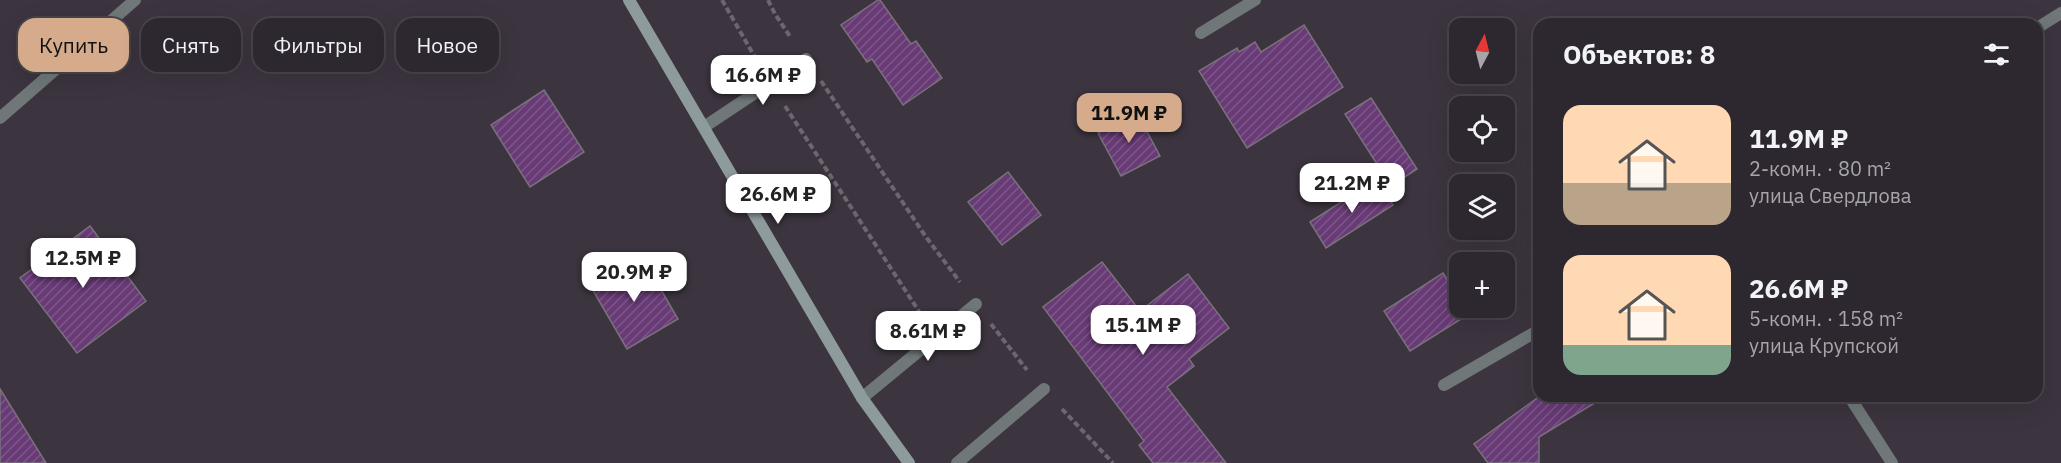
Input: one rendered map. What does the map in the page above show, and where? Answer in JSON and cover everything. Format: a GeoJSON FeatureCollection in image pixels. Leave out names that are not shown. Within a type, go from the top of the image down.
{"type":"FeatureCollection","features":[{"type":"Feature","properties":{"kind":"main road"},"geometry":{"type":"LineString","coordinates":[[629,0],[862,398],[909,463]]}},
{"type":"Feature","properties":{"kind":"street"},"geometry":{"type":"LineString","coordinates":[[0,118],[135,0]]}},
{"type":"Feature","properties":{"kind":"street"},"geometry":{"type":"LineString","coordinates":[[1201,33],[1255,0]]}},
{"type":"Feature","properties":{"kind":"street"},"geometry":{"type":"LineString","coordinates":[[2043,24],[2061,13]]}},
{"type":"Feature","properties":{"kind":"street"},"geometry":{"type":"LineString","coordinates":[[704,128],[806,59]]}},
{"type":"Feature","properties":{"kind":"street"},"geometry":{"type":"LineString","coordinates":[[862,398],[976,304]]}},
{"type":"Feature","properties":{"kind":"street"},"geometry":{"type":"LineString","coordinates":[[1444,385],[1533,333]]}},
{"type":"Feature","properties":{"kind":"street"},"geometry":{"type":"LineString","coordinates":[[957,463],[1044,389]]}},
{"type":"Feature","properties":{"kind":"street"},"geometry":{"type":"LineString","coordinates":[[1854,402],[1892,463]]}},
{"type":"Feature","properties":{"kind":"path"},"geometry":{"type":"LineString","coordinates":[[722,0],[770,83],[936,337]]}},
{"type":"Feature","properties":{"kind":"path"},"geometry":{"type":"LineString","coordinates":[[768,0],[775,15],[926,237],[1031,376],[1113,463]]}},
{"type":"Feature","properties":{"kind":"building"},"geometry":{"type":"Polygon","coordinates":[[[878,0],[911,44],[916,41],[942,78],[903,105],[872,59],[867,62],[841,25],[878,0]]]}},
{"type":"Feature","properties":{"kind":"building"},"geometry":{"type":"Polygon","coordinates":[[[1304,25],[1343,87],[1247,148],[1199,71],[1237,48],[1239,52],[1255,42],[1261,52],[1304,25]]]}},
{"type":"Feature","properties":{"kind":"building"},"geometry":{"type":"Polygon","coordinates":[[[544,90],[584,152],[530,187],[491,125],[544,90]]]}},
{"type":"Feature","properties":{"kind":"building"},"geometry":{"type":"Polygon","coordinates":[[[1371,98],[1417,169],[1391,186],[1345,114],[1371,98]]]}},
{"type":"Feature","properties":{"kind":"building"},"geometry":{"type":"Polygon","coordinates":[[[1137,113],[1160,156],[1121,176],[1098,133],[1137,113]]]}},
{"type":"Feature","properties":{"kind":"building"},"geometry":{"type":"Polygon","coordinates":[[[1008,172],[1041,215],[1002,245],[968,202],[1008,172]]]}},
{"type":"Feature","properties":{"kind":"building"},"geometry":{"type":"Polygon","coordinates":[[[1377,179],[1393,205],[1326,248],[1310,222],[1377,179]]]}},
{"type":"Feature","properties":{"kind":"building"},"geometry":{"type":"Polygon","coordinates":[[[90,226],[146,301],[77,353],[20,278],[90,226]]]}},
{"type":"Feature","properties":{"kind":"building"},"geometry":{"type":"Polygon","coordinates":[[[642,257],[678,319],[627,349],[591,287],[642,257]]]}},
{"type":"Feature","properties":{"kind":"building"},"geometry":{"type":"Polygon","coordinates":[[[1102,262],[1140,311],[1188,274],[1229,328],[1189,359],[1194,366],[1167,387],[1226,463],[1153,463],[1139,445],[1144,441],[1043,307],[1102,262]]]}},
{"type":"Feature","properties":{"kind":"building"},"geometry":{"type":"Polygon","coordinates":[[[1443,273],[1449,282],[1449,318],[1463,318],[1410,351],[1384,311],[1443,273]]]}},
{"type":"Feature","properties":{"kind":"building"},"geometry":{"type":"Polygon","coordinates":[[[0,389],[46,463],[0,463],[0,389]]]}},
{"type":"Feature","properties":{"kind":"building"},"geometry":{"type":"Polygon","coordinates":[[[1533,401],[1596,402],[1539,437],[1539,463],[1488,463],[1474,444],[1533,401]]]}}]}
